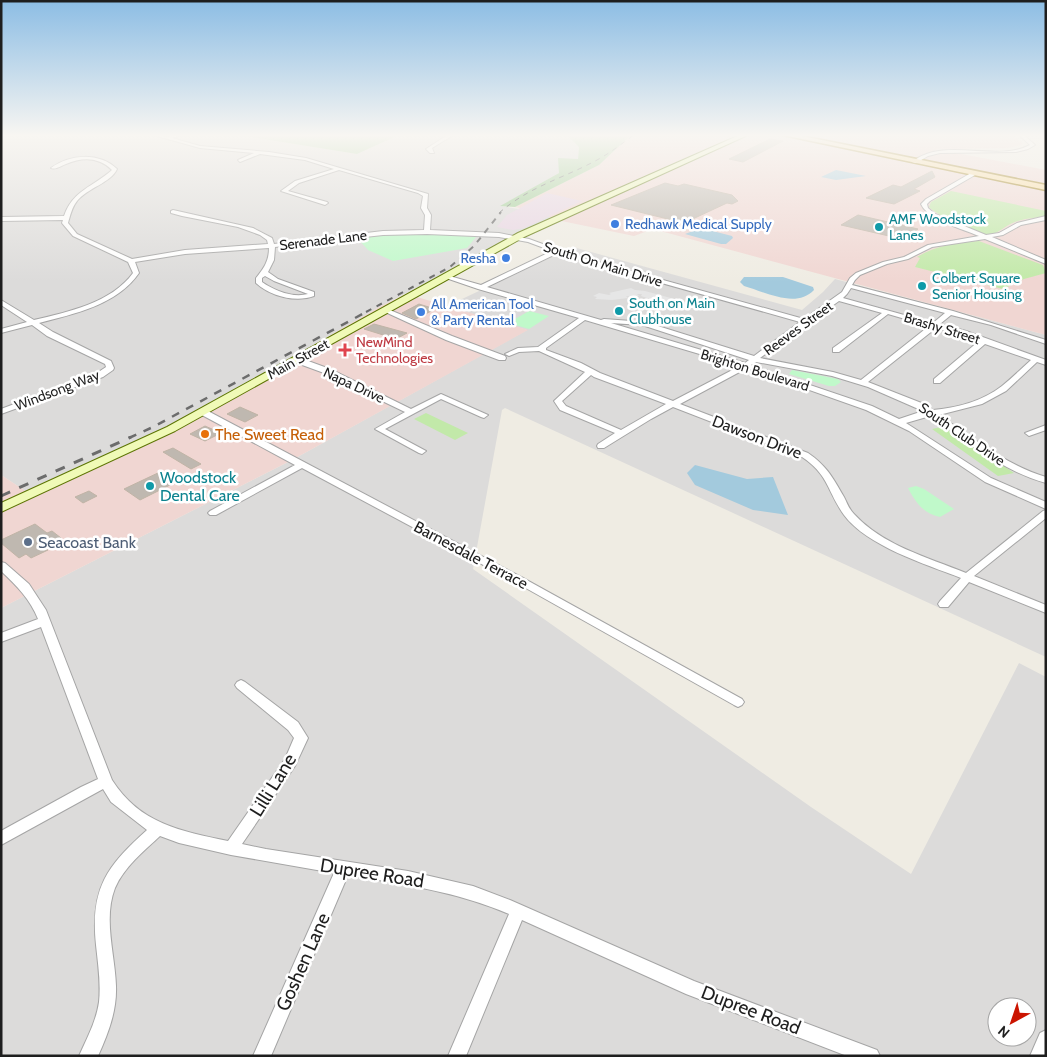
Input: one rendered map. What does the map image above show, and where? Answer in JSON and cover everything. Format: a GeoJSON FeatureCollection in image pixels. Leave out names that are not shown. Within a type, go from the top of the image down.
{"type":"FeatureCollection","features":[{"type":"Feature","properties":{"kind":"main road","name":"Main Street"},"geometry":{"type":"LineString","coordinates":[[1,508],[150,440],[516,238],[630,183]]}},
{"type":"Feature","properties":{"kind":"main road","name":"Main Street"},"geometry":{"type":"LineString","coordinates":[[592,202],[639,183]]}},
{"type":"Feature","properties":{"kind":"main road"},"geometry":{"type":"LineString","coordinates":[[1022,183],[1046,188]]}},
{"type":"Feature","properties":{"kind":"street"},"geometry":{"type":"LineString","coordinates":[[1,331],[77,309],[106,298],[126,286],[136,273],[131,262],[75,235],[65,223],[70,206],[76,198],[100,183]]}},
{"type":"Feature","properties":{"kind":"street"},"geometry":{"type":"LineString","coordinates":[[295,183],[284,191],[325,203]]}},
{"type":"Feature","properties":{"kind":"street"},"geometry":{"type":"LineString","coordinates":[[393,183],[426,195],[424,208],[428,215],[427,232]]}},
{"type":"Feature","properties":{"kind":"street"},"geometry":{"type":"LineString","coordinates":[[957,183],[924,204],[932,215],[1046,262]]}},
{"type":"Feature","properties":{"kind":"street"},"geometry":{"type":"LineString","coordinates":[[173,212],[258,231],[270,239],[272,246],[272,260],[258,281],[265,287],[300,299],[312,295],[311,292],[273,279],[265,273]]}},
{"type":"Feature","properties":{"kind":"street"},"geometry":{"type":"LineString","coordinates":[[1,219],[66,218]]}},
{"type":"Feature","properties":{"kind":"street","name":"Reeves Street"},"geometry":{"type":"LineString","coordinates":[[602,446],[673,404],[756,359],[838,298],[858,274],[885,263],[912,256],[930,246],[1001,234],[1019,224],[1046,218]]}},
{"type":"Feature","properties":{"kind":"street","name":"Serenade Lane"},"geometry":{"type":"LineString","coordinates":[[131,262],[199,251],[272,246],[383,233],[427,232],[499,235],[516,238]]}},
{"type":"Feature","properties":{"kind":"street","name":"South On Main Drive"},"geometry":{"type":"LineString","coordinates":[[516,238],[558,252],[806,322]]}},
{"type":"Feature","properties":{"kind":"street"},"geometry":{"type":"LineString","coordinates":[[480,288],[558,252]]}},
{"type":"Feature","properties":{"kind":"street","name":"Brighton Boulevard"},"geometry":{"type":"LineString","coordinates":[[446,277],[745,366],[833,395],[900,422],[988,480],[1046,506]]}},
{"type":"Feature","properties":{"kind":"street"},"geometry":{"type":"LineString","coordinates":[[849,286],[1005,327],[1046,342]]}},
{"type":"Feature","properties":{"kind":"street","name":"Brashy Street"},"geometry":{"type":"LineString","coordinates":[[838,298],[984,341],[1046,363]]}},
{"type":"Feature","properties":{"kind":"street","name":"Windsong Way"},"geometry":{"type":"LineString","coordinates":[[1,302],[50,334],[108,363],[110,368],[100,375],[1,412]]}},
{"type":"Feature","properties":{"kind":"street"},"geometry":{"type":"LineString","coordinates":[[385,310],[449,338],[506,356],[518,350],[541,349],[586,319]]}},
{"type":"Feature","properties":{"kind":"street"},"geometry":{"type":"LineString","coordinates":[[836,350],[887,312]]}},
{"type":"Feature","properties":{"kind":"street"},"geometry":{"type":"LineString","coordinates":[[862,382],[935,326],[950,312]]}},
{"type":"Feature","properties":{"kind":"street","name":"South Club Drive"},"geometry":{"type":"LineString","coordinates":[[586,319],[643,323],[770,363],[825,372],[862,382],[904,398],[934,413],[1004,463],[1046,480]]}},
{"type":"Feature","properties":{"kind":"street"},"geometry":{"type":"LineString","coordinates":[[937,380],[984,341]]}},
{"type":"Feature","properties":{"kind":"street","name":"Dawson Drive"},"geometry":{"type":"LineString","coordinates":[[541,349],[545,353],[578,365],[590,372],[804,455],[817,463],[826,473],[848,514],[865,530],[905,552],[968,576],[1046,610]]}},
{"type":"Feature","properties":{"kind":"street","name":"Napa Drive"},"geometry":{"type":"LineString","coordinates":[[297,360],[327,371],[411,412]]}},
{"type":"Feature","properties":{"kind":"street"},"geometry":{"type":"LineString","coordinates":[[900,422],[923,414],[972,405],[1000,391],[1035,360]]}},
{"type":"Feature","properties":{"kind":"street"},"geometry":{"type":"LineString","coordinates":[[590,372],[558,401],[563,408],[622,433]]}},
{"type":"Feature","properties":{"kind":"street"},"geometry":{"type":"LineString","coordinates":[[422,451],[379,429],[441,396],[484,415]]}},
{"type":"Feature","properties":{"kind":"street","name":"Barnesdale Terrace"},"geometry":{"type":"LineString","coordinates":[[203,412],[519,580],[738,702]]}},
{"type":"Feature","properties":{"kind":"street"},"geometry":{"type":"LineString","coordinates":[[1029,433],[1046,427]]}},
{"type":"Feature","properties":{"kind":"street"},"geometry":{"type":"LineString","coordinates":[[213,513],[302,465]]}},
{"type":"Feature","properties":{"kind":"street"},"geometry":{"type":"LineString","coordinates":[[944,604],[968,576],[1046,513]]}},
{"type":"Feature","properties":{"kind":"street","name":"Dupree Road"},"geometry":{"type":"LineString","coordinates":[[1,565],[14,576],[33,598],[45,622],[106,782],[116,798],[158,829],[179,837],[231,849],[441,885],[473,893],[692,988],[871,1056]]}},
{"type":"Feature","properties":{"kind":"street"},"geometry":{"type":"LineString","coordinates":[[1,638],[45,622]]}},
{"type":"Feature","properties":{"kind":"street","name":"Lilli Lane"},"geometry":{"type":"LineString","coordinates":[[231,849],[290,762],[301,738],[293,726],[241,685]]}},
{"type":"Feature","properties":{"kind":"street"},"geometry":{"type":"LineString","coordinates":[[1,840],[86,791],[106,782]]}},
{"type":"Feature","properties":{"kind":"street"},"geometry":{"type":"LineString","coordinates":[[88,1056],[100,1032],[108,1001],[103,924],[108,887],[129,857],[158,829]]}},
{"type":"Feature","properties":{"kind":"street","name":"Goshen Lane"},"geometry":{"type":"LineString","coordinates":[[262,1056],[344,868]]}},
{"type":"Feature","properties":{"kind":"street"},"geometry":{"type":"LineString","coordinates":[[457,1056],[518,911]]}},
{"type":"Feature","properties":{"kind":"street"},"geometry":{"type":"LineString","coordinates":[[1040,1056],[1046,1039]]}},
{"type":"Feature","properties":{"kind":"shaded area"},"geometry":{"type":"Polygon","coordinates":[[[1,183],[541,183],[501,206],[544,213],[552,219],[381,306],[196,413],[27,492],[1,475],[1,183]]]}},
{"type":"Feature","properties":{"kind":"shaded area"},"geometry":{"type":"Polygon","coordinates":[[[562,183],[1046,183],[1046,335],[653,229],[634,236],[552,219],[544,213],[515,207],[562,183]]]}},
{"type":"Feature","properties":{"kind":"shaded area"},"geometry":{"type":"Polygon","coordinates":[[[547,193],[582,201],[524,228],[513,230],[497,227],[507,215],[547,193]]]}},
{"type":"Feature","properties":{"kind":"shaded area"},"geometry":{"type":"Polygon","coordinates":[[[573,247],[802,310],[835,279],[1046,335],[1046,657],[505,408],[502,410],[473,569],[811,807],[911,874],[1019,663],[1046,677],[1046,1056],[1,1056],[1,608],[292,460],[527,330],[447,306],[573,247]]]}},
{"type":"Feature","properties":{"kind":"shaded area"},"geometry":{"type":"Polygon","coordinates":[[[631,288],[689,303],[684,306],[677,306],[657,300],[659,299],[657,298],[653,300],[641,296],[642,294],[612,300],[595,299],[597,297],[593,296],[599,293],[609,295],[611,294],[609,293],[631,288]]]}},
{"type":"Feature","properties":{"kind":"shaded area"},"geometry":{"type":"Polygon","coordinates":[[[410,292],[417,297],[528,330],[292,460],[1,608],[1,475],[27,492],[196,413],[381,306],[410,292]]]}},
{"type":"Feature","properties":{"kind":"green space"},"geometry":{"type":"Polygon","coordinates":[[[541,183],[562,183],[515,207],[500,206],[541,183]]]}},
{"type":"Feature","properties":{"kind":"green space"},"geometry":{"type":"Polygon","coordinates":[[[951,191],[1046,211],[1046,216],[1011,223],[995,233],[983,234],[948,219],[929,207],[931,202],[951,191]]]}},
{"type":"Feature","properties":{"kind":"green space"},"geometry":{"type":"Polygon","coordinates":[[[401,234],[446,234],[476,237],[467,248],[393,261],[368,250],[357,238],[401,234]]]}},
{"type":"Feature","properties":{"kind":"green space"},"geometry":{"type":"Polygon","coordinates":[[[979,241],[1043,265],[1046,273],[1024,279],[1003,289],[915,267],[920,258],[917,257],[931,250],[979,241]]]}},
{"type":"Feature","properties":{"kind":"green space"},"geometry":{"type":"Polygon","coordinates":[[[529,311],[549,316],[529,329],[508,323],[529,311]]]}},
{"type":"Feature","properties":{"kind":"green space"},"geometry":{"type":"Polygon","coordinates":[[[792,370],[838,379],[841,382],[835,386],[829,386],[789,374],[792,370]]]}},
{"type":"Feature","properties":{"kind":"green space"},"geometry":{"type":"Polygon","coordinates":[[[426,413],[468,433],[455,440],[414,419],[426,413]]]}},
{"type":"Feature","properties":{"kind":"green space"},"geometry":{"type":"Polygon","coordinates":[[[946,426],[1014,473],[998,476],[932,429],[946,426]]]}},
{"type":"Feature","properties":{"kind":"green space"},"geometry":{"type":"Polygon","coordinates":[[[916,486],[924,489],[954,509],[940,517],[929,513],[917,503],[908,488],[916,486]]]}},
{"type":"Feature","properties":{"kind":"water"},"geometry":{"type":"Polygon","coordinates":[[[701,228],[732,236],[733,238],[726,244],[721,244],[685,234],[701,228]]]}},
{"type":"Feature","properties":{"kind":"water"},"geometry":{"type":"Polygon","coordinates":[[[744,277],[783,277],[813,287],[814,290],[807,296],[789,299],[744,286],[740,282],[744,277]]]}},
{"type":"Feature","properties":{"kind":"water"},"geometry":{"type":"Polygon","coordinates":[[[695,465],[747,479],[773,477],[788,515],[753,510],[695,485],[687,473],[695,465]]]}},
{"type":"Feature","properties":{"kind":"building"},"geometry":{"type":"Polygon","coordinates":[[[664,183],[678,186],[684,184],[732,195],[738,201],[732,204],[727,203],[684,223],[611,205],[664,183]]]}},
{"type":"Feature","properties":{"kind":"building"},"geometry":{"type":"Polygon","coordinates":[[[908,183],[924,183],[914,189],[920,191],[894,204],[866,198],[893,185],[901,187],[908,183]]]}},
{"type":"Feature","properties":{"kind":"building","name":"AMF Woodstock Lanes"},"geometry":{"type":"Polygon","coordinates":[[[858,215],[918,229],[902,239],[841,225],[858,215]]]}},
{"type":"Feature","properties":{"kind":"building","name":"All American Tool & Party Rental"},"geometry":{"type":"Polygon","coordinates":[[[419,304],[435,309],[416,319],[402,313],[419,304]]]}},
{"type":"Feature","properties":{"kind":"building"},"geometry":{"type":"Polygon","coordinates":[[[374,324],[407,333],[396,339],[364,329],[374,324]]]}},
{"type":"Feature","properties":{"kind":"building"},"geometry":{"type":"Polygon","coordinates":[[[240,407],[258,415],[245,422],[227,414],[240,407]]]}},
{"type":"Feature","properties":{"kind":"building","name":"The Sweet Read"},"geometry":{"type":"Polygon","coordinates":[[[205,426],[221,433],[205,441],[190,434],[205,426]]]}},
{"type":"Feature","properties":{"kind":"building"},"geometry":{"type":"Polygon","coordinates":[[[173,448],[201,464],[191,469],[163,452],[173,448]]]}},
{"type":"Feature","properties":{"kind":"building","name":"Woodstock Dental Care"},"geometry":{"type":"Polygon","coordinates":[[[160,472],[176,482],[140,500],[124,489],[160,472]]]}},
{"type":"Feature","properties":{"kind":"building"},"geometry":{"type":"Polygon","coordinates":[[[89,491],[97,496],[83,503],[75,497],[89,491]]]}},
{"type":"Feature","properties":{"kind":"building","name":"Seacoast Bank"},"geometry":{"type":"Polygon","coordinates":[[[35,524],[47,533],[52,531],[61,538],[45,547],[48,550],[31,558],[26,554],[19,558],[1,543],[1,540],[35,524]]]}},
{"type":"Feature","properties":{"kind":"railway"},"geometry":{"type":"LineString","coordinates":[[499,213],[522,196],[547,183]]}},
{"type":"Feature","properties":{"kind":"railway"},"geometry":{"type":"LineString","coordinates":[[366,312],[450,267],[474,246],[501,212]]}},
{"type":"Feature","properties":{"kind":"railway"},"geometry":{"type":"LineString","coordinates":[[129,438],[153,427],[368,311]]}},
{"type":"Feature","properties":{"kind":"railway"},"geometry":{"type":"LineString","coordinates":[[1,496],[131,437]]}},
{"type":"Feature","properties":{"kind":"place","name":"Redhawk Medical Supply"},"geometry":{"type":"Point","coordinates":[615,224]}},
{"type":"Feature","properties":{"kind":"place","name":"AMF Woodstock Lanes"},"geometry":{"type":"Point","coordinates":[879,227]}},
{"type":"Feature","properties":{"kind":"place","name":"Resha"},"geometry":{"type":"Point","coordinates":[506,258]}},
{"type":"Feature","properties":{"kind":"place","name":"Colbert Square Senior Housing"},"geometry":{"type":"Point","coordinates":[922,286]}},
{"type":"Feature","properties":{"kind":"place","name":"South on Main Clubhouse"},"geometry":{"type":"Point","coordinates":[619,311]}},
{"type":"Feature","properties":{"kind":"place","name":"All American Tool & Party Rental"},"geometry":{"type":"Point","coordinates":[421,312]}},
{"type":"Feature","properties":{"kind":"place","name":"NewMind Technologies"},"geometry":{"type":"Point","coordinates":[345,350]}},
{"type":"Feature","properties":{"kind":"place","name":"The Sweet Read"},"geometry":{"type":"Point","coordinates":[205,434]}},
{"type":"Feature","properties":{"kind":"place","name":"Woodstock Dental Care"},"geometry":{"type":"Point","coordinates":[150,486]}},
{"type":"Feature","properties":{"kind":"place","name":"Seacoast Bank"},"geometry":{"type":"Point","coordinates":[28,542]}}]}
